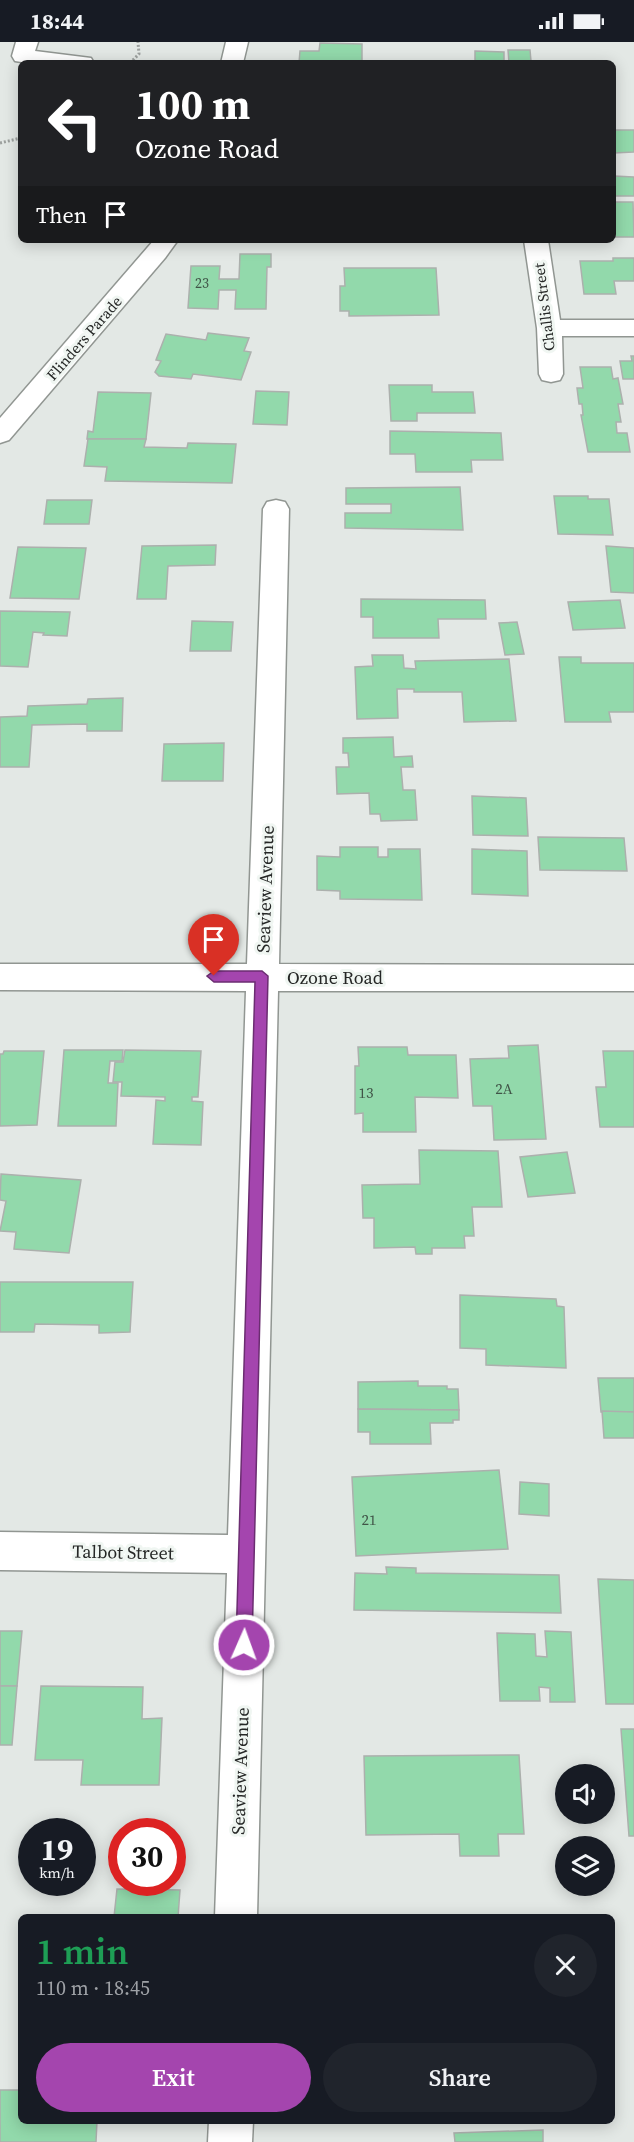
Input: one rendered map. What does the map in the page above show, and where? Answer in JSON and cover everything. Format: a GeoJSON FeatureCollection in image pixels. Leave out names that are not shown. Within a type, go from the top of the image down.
{"type":"FeatureCollection","features":[{"type":"Feature","properties":{"kind":"street"},"geometry":{"type":"LineString","coordinates":[[27,42],[23,56],[57,60]]}},
{"type":"Feature","properties":{"kind":"street"},"geometry":{"type":"LineString","coordinates":[[233,60],[237,42]]}},
{"type":"Feature","properties":{"kind":"street","name":"Flinders Parade"},"geometry":{"type":"LineString","coordinates":[[0,434],[164,243]]}},
{"type":"Feature","properties":{"kind":"street","name":"Challis Street"},"geometry":{"type":"LineString","coordinates":[[536,243],[549,328],[551,374]]}},
{"type":"Feature","properties":{"kind":"street"},"geometry":{"type":"LineString","coordinates":[[549,328],[634,327]]}},
{"type":"Feature","properties":{"kind":"street","name":"Seaview Avenue"},"geometry":{"type":"LineString","coordinates":[[236,1914],[276,509]]}},
{"type":"Feature","properties":{"kind":"street","name":"Ozone Road"},"geometry":{"type":"LineString","coordinates":[[0,977],[634,978]]}},
{"type":"Feature","properties":{"kind":"street","name":"Talbot Street"},"geometry":{"type":"LineString","coordinates":[[0,1551],[246,1554]]}},
{"type":"Feature","properties":{"kind":"street"},"geometry":{"type":"LineString","coordinates":[[230,2142],[231,2124]]}},
{"type":"Feature","properties":{"kind":"path"},"geometry":{"type":"LineString","coordinates":[[133,60],[139,54],[138,42]]}},
{"type":"Feature","properties":{"kind":"path"},"geometry":{"type":"LineString","coordinates":[[0,143],[18,139]]}},
{"type":"Feature","properties":{"kind":"building"},"geometry":{"type":"Polygon","coordinates":[[[320,43],[362,44],[362,60],[299,60],[300,51],[319,51],[320,43]]]}},
{"type":"Feature","properties":{"kind":"building"},"geometry":{"type":"Polygon","coordinates":[[[508,50],[530,50],[531,60],[509,60],[508,50]]]}},
{"type":"Feature","properties":{"kind":"building"},"geometry":{"type":"Polygon","coordinates":[[[475,51],[504,52],[504,60],[475,60],[475,51]]]}},
{"type":"Feature","properties":{"kind":"building"},"geometry":{"type":"Polygon","coordinates":[[[616,130],[634,130],[634,152],[616,153],[616,130]]]}},
{"type":"Feature","properties":{"kind":"building"},"geometry":{"type":"Polygon","coordinates":[[[616,176],[634,177],[634,196],[616,196],[616,176]]]}},
{"type":"Feature","properties":{"kind":"building"},"geometry":{"type":"Polygon","coordinates":[[[616,202],[633,202],[634,237],[616,237],[616,202]]]}},
{"type":"Feature","properties":{"kind":"building"},"geometry":{"type":"Polygon","coordinates":[[[240,254],[271,254],[271,267],[267,267],[266,309],[235,309],[236,290],[219,290],[218,309],[188,308],[191,266],[220,266],[219,279],[239,279],[240,254]]]}},
{"type":"Feature","properties":{"kind":"building"},"geometry":{"type":"Polygon","coordinates":[[[613,258],[634,258],[634,281],[614,281],[616,294],[584,294],[580,261],[613,261],[613,258]]]}},
{"type":"Feature","properties":{"kind":"building"},"geometry":{"type":"Polygon","coordinates":[[[344,268],[436,268],[439,315],[349,316],[349,311],[340,311],[340,286],[345,286],[344,268]]]}},
{"type":"Feature","properties":{"kind":"building"},"geometry":{"type":"Polygon","coordinates":[[[208,333],[249,338],[244,351],[251,352],[241,380],[193,374],[191,379],[159,376],[155,372],[161,361],[156,360],[166,334],[206,340],[208,333]]]}},
{"type":"Feature","properties":{"kind":"building"},"geometry":{"type":"Polygon","coordinates":[[[631,356],[634,356],[634,379],[623,379],[620,361],[632,361],[631,356]]]}},
{"type":"Feature","properties":{"kind":"building"},"geometry":{"type":"Polygon","coordinates":[[[580,367],[611,367],[613,379],[618,378],[623,404],[618,404],[621,422],[616,422],[617,433],[627,433],[630,452],[588,452],[581,415],[583,415],[582,404],[579,404],[577,388],[583,388],[580,367]]]}},
{"type":"Feature","properties":{"kind":"building"},"geometry":{"type":"Polygon","coordinates":[[[389,385],[432,385],[432,392],[473,392],[475,413],[417,413],[417,421],[391,421],[389,385]]]}},
{"type":"Feature","properties":{"kind":"building"},"geometry":{"type":"Polygon","coordinates":[[[256,391],[289,392],[287,425],[253,424],[256,391]]]}},
{"type":"Feature","properties":{"kind":"building"},"geometry":{"type":"Polygon","coordinates":[[[98,392],[151,393],[146,439],[87,439],[88,431],[93,432],[98,392]]]}},
{"type":"Feature","properties":{"kind":"building"},"geometry":{"type":"Polygon","coordinates":[[[390,431],[501,433],[503,460],[471,460],[472,472],[416,472],[415,454],[390,454],[390,431]]]}},
{"type":"Feature","properties":{"kind":"building"},"geometry":{"type":"Polygon","coordinates":[[[88,439],[146,439],[144,447],[187,448],[188,443],[236,444],[232,483],[105,481],[107,467],[84,466],[88,439]]]}},
{"type":"Feature","properties":{"kind":"building"},"geometry":{"type":"Polygon","coordinates":[[[460,487],[463,530],[345,528],[345,513],[391,513],[391,504],[346,504],[346,488],[460,487]]]}},
{"type":"Feature","properties":{"kind":"building"},"geometry":{"type":"Polygon","coordinates":[[[554,496],[588,496],[588,499],[609,499],[613,535],[558,534],[554,496]]]}},
{"type":"Feature","properties":{"kind":"building"},"geometry":{"type":"Polygon","coordinates":[[[47,500],[92,500],[89,524],[44,524],[47,500]]]}},
{"type":"Feature","properties":{"kind":"building"},"geometry":{"type":"Polygon","coordinates":[[[216,545],[215,565],[168,566],[166,599],[137,599],[142,546],[216,545]]]}},
{"type":"Feature","properties":{"kind":"building"},"geometry":{"type":"Polygon","coordinates":[[[606,546],[634,548],[634,593],[611,592],[606,546]]]}},
{"type":"Feature","properties":{"kind":"building"},"geometry":{"type":"Polygon","coordinates":[[[18,547],[86,548],[79,599],[10,598],[18,547]]]}},
{"type":"Feature","properties":{"kind":"building"},"geometry":{"type":"Polygon","coordinates":[[[361,599],[485,600],[486,619],[438,619],[439,638],[373,638],[373,617],[361,617],[361,599]]]}},
{"type":"Feature","properties":{"kind":"building"},"geometry":{"type":"Polygon","coordinates":[[[620,600],[625,628],[573,630],[568,602],[620,600]]]}},
{"type":"Feature","properties":{"kind":"building"},"geometry":{"type":"Polygon","coordinates":[[[0,611],[70,612],[67,636],[43,635],[44,633],[33,632],[28,667],[0,666],[0,611]]]}},
{"type":"Feature","properties":{"kind":"building"},"geometry":{"type":"Polygon","coordinates":[[[192,621],[233,622],[231,651],[190,651],[192,621]]]}},
{"type":"Feature","properties":{"kind":"building"},"geometry":{"type":"Polygon","coordinates":[[[517,622],[524,654],[505,655],[499,623],[517,622]]]}},
{"type":"Feature","properties":{"kind":"building"},"geometry":{"type":"Polygon","coordinates":[[[372,655],[403,655],[404,668],[416,669],[415,661],[509,659],[516,721],[464,722],[462,692],[414,692],[414,689],[397,689],[398,718],[357,719],[355,667],[373,666],[372,655]]]}},
{"type":"Feature","properties":{"kind":"building"},"geometry":{"type":"Polygon","coordinates":[[[559,657],[581,657],[581,663],[634,663],[634,712],[609,712],[611,722],[565,722],[559,657]]]}},
{"type":"Feature","properties":{"kind":"building"},"geometry":{"type":"Polygon","coordinates":[[[123,698],[122,731],[87,731],[87,724],[32,725],[29,767],[0,767],[0,717],[27,716],[28,706],[87,704],[88,699],[123,698]]]}},
{"type":"Feature","properties":{"kind":"building"},"geometry":{"type":"Polygon","coordinates":[[[393,737],[394,757],[412,756],[413,767],[401,767],[403,790],[415,790],[417,820],[381,821],[380,814],[370,814],[369,793],[337,794],[336,767],[349,767],[348,753],[343,753],[343,738],[393,737]]]}},
{"type":"Feature","properties":{"kind":"building"},"geometry":{"type":"Polygon","coordinates":[[[224,743],[223,781],[162,781],[164,744],[224,743]]]}},
{"type":"Feature","properties":{"kind":"building"},"geometry":{"type":"Polygon","coordinates":[[[472,796],[526,798],[528,836],[473,835],[472,796]]]}},
{"type":"Feature","properties":{"kind":"building"},"geometry":{"type":"Polygon","coordinates":[[[538,837],[624,838],[627,871],[540,870],[538,837]]]}},
{"type":"Feature","properties":{"kind":"building"},"geometry":{"type":"Polygon","coordinates":[[[340,847],[378,847],[378,857],[388,857],[388,849],[420,849],[422,900],[340,899],[340,891],[317,890],[317,856],[340,857],[340,847]]]}},
{"type":"Feature","properties":{"kind":"building"},"geometry":{"type":"Polygon","coordinates":[[[472,849],[527,851],[528,896],[472,894],[472,849]]]}},
{"type":"Feature","properties":{"kind":"building"},"geometry":{"type":"Polygon","coordinates":[[[538,1045],[546,1139],[494,1140],[492,1106],[473,1106],[470,1059],[509,1058],[508,1046],[538,1045]]]}},
{"type":"Feature","properties":{"kind":"building"},"geometry":{"type":"Polygon","coordinates":[[[358,1047],[407,1047],[408,1055],[456,1055],[458,1098],[415,1097],[416,1132],[363,1132],[363,1113],[355,1114],[355,1066],[359,1066],[358,1047]]]}},
{"type":"Feature","properties":{"kind":"building"},"geometry":{"type":"Polygon","coordinates":[[[64,1050],[123,1050],[122,1061],[110,1061],[108,1083],[118,1083],[116,1126],[58,1126],[64,1050]]]}},
{"type":"Feature","properties":{"kind":"building"},"geometry":{"type":"Polygon","coordinates":[[[125,1050],[201,1051],[198,1097],[192,1097],[192,1101],[203,1102],[201,1145],[153,1144],[156,1100],[165,1101],[165,1097],[121,1096],[122,1082],[113,1082],[115,1062],[123,1062],[125,1050]]]}},
{"type":"Feature","properties":{"kind":"building"},"geometry":{"type":"Polygon","coordinates":[[[4,1051],[44,1051],[37,1125],[0,1126],[0,1054],[4,1051]]]}},
{"type":"Feature","properties":{"kind":"building"},"geometry":{"type":"Polygon","coordinates":[[[603,1051],[634,1051],[634,1127],[600,1127],[596,1087],[606,1087],[603,1051]]]}},
{"type":"Feature","properties":{"kind":"building"},"geometry":{"type":"Polygon","coordinates":[[[419,1150],[498,1151],[502,1207],[472,1207],[474,1236],[464,1236],[465,1248],[432,1248],[432,1254],[416,1254],[415,1247],[374,1248],[374,1218],[363,1218],[362,1185],[420,1184],[419,1150]]]}},
{"type":"Feature","properties":{"kind":"building"},"geometry":{"type":"Polygon","coordinates":[[[567,1152],[575,1193],[528,1197],[520,1157],[567,1152]]]}},
{"type":"Feature","properties":{"kind":"building"},"geometry":{"type":"Polygon","coordinates":[[[1,1174],[81,1180],[69,1253],[14,1249],[16,1232],[0,1231],[6,1201],[0,1200],[1,1174]]]}},
{"type":"Feature","properties":{"kind":"building"},"geometry":{"type":"Polygon","coordinates":[[[0,1282],[133,1282],[130,1332],[99,1333],[99,1325],[35,1324],[34,1332],[0,1332],[0,1282]]]}},
{"type":"Feature","properties":{"kind":"building"},"geometry":{"type":"Polygon","coordinates":[[[460,1295],[556,1299],[557,1306],[564,1307],[566,1368],[486,1365],[486,1349],[460,1348],[460,1295]]]}},
{"type":"Feature","properties":{"kind":"building"},"geometry":{"type":"Polygon","coordinates":[[[598,1378],[634,1378],[634,1412],[601,1412],[598,1378]]]}},
{"type":"Feature","properties":{"kind":"building"},"geometry":{"type":"Polygon","coordinates":[[[418,1381],[418,1386],[447,1386],[447,1389],[458,1389],[459,1410],[358,1409],[358,1382],[418,1381]]]}},
{"type":"Feature","properties":{"kind":"building"},"geometry":{"type":"Polygon","coordinates":[[[358,1409],[459,1410],[459,1420],[453,1420],[453,1423],[430,1423],[431,1444],[370,1444],[370,1432],[358,1432],[358,1409]]]}},
{"type":"Feature","properties":{"kind":"building"},"geometry":{"type":"Polygon","coordinates":[[[602,1411],[634,1412],[634,1438],[604,1438],[602,1411]]]}},
{"type":"Feature","properties":{"kind":"building"},"geometry":{"type":"Polygon","coordinates":[[[499,1470],[508,1549],[356,1556],[352,1477],[499,1470]]]}},
{"type":"Feature","properties":{"kind":"building"},"geometry":{"type":"Polygon","coordinates":[[[520,1482],[549,1484],[549,1516],[519,1514],[520,1482]]]}},
{"type":"Feature","properties":{"kind":"building"},"geometry":{"type":"Polygon","coordinates":[[[386,1567],[416,1568],[416,1573],[559,1575],[561,1613],[354,1610],[355,1573],[387,1574],[386,1567]]]}},
{"type":"Feature","properties":{"kind":"building"},"geometry":{"type":"Polygon","coordinates":[[[598,1579],[634,1580],[634,1704],[606,1704],[598,1579]]]}},
{"type":"Feature","properties":{"kind":"building"},"geometry":{"type":"Polygon","coordinates":[[[0,1631],[22,1631],[17,1686],[0,1686],[0,1631]]]}},
{"type":"Feature","properties":{"kind":"building"},"geometry":{"type":"Polygon","coordinates":[[[545,1631],[571,1632],[575,1702],[550,1702],[550,1688],[539,1687],[540,1701],[500,1701],[497,1633],[535,1634],[536,1656],[547,1657],[545,1631]]]}},
{"type":"Feature","properties":{"kind":"building"},"geometry":{"type":"Polygon","coordinates":[[[0,1686],[17,1686],[12,1745],[0,1745],[0,1686]]]}},
{"type":"Feature","properties":{"kind":"building"},"geometry":{"type":"Polygon","coordinates":[[[41,1686],[143,1687],[142,1719],[162,1718],[159,1785],[81,1785],[83,1760],[35,1760],[41,1686]]]}},
{"type":"Feature","properties":{"kind":"building"},"geometry":{"type":"Polygon","coordinates":[[[621,1729],[634,1729],[634,1836],[629,1836],[621,1729]]]}},
{"type":"Feature","properties":{"kind":"building"},"geometry":{"type":"Polygon","coordinates":[[[519,1755],[524,1834],[498,1834],[499,1856],[460,1856],[459,1834],[366,1835],[364,1756],[519,1755]]]}},
{"type":"Feature","properties":{"kind":"building"},"geometry":{"type":"Polygon","coordinates":[[[116,1896],[180,1896],[178,1914],[114,1914],[116,1896]]]}},
{"type":"Feature","properties":{"kind":"building"},"geometry":{"type":"Polygon","coordinates":[[[0,2090],[18,2090],[18,2124],[97,2124],[96,2142],[0,2142],[0,2090]]]}},
{"type":"Feature","properties":{"kind":"building"},"geometry":{"type":"Polygon","coordinates":[[[543,2130],[543,2142],[455,2142],[454,2133],[543,2130]]]}},
{"type":"Feature","properties":{"kind":"route"},"geometry":{"type":"LineString","coordinates":[[214,976],[262,976],[244,1645]]}}]}
